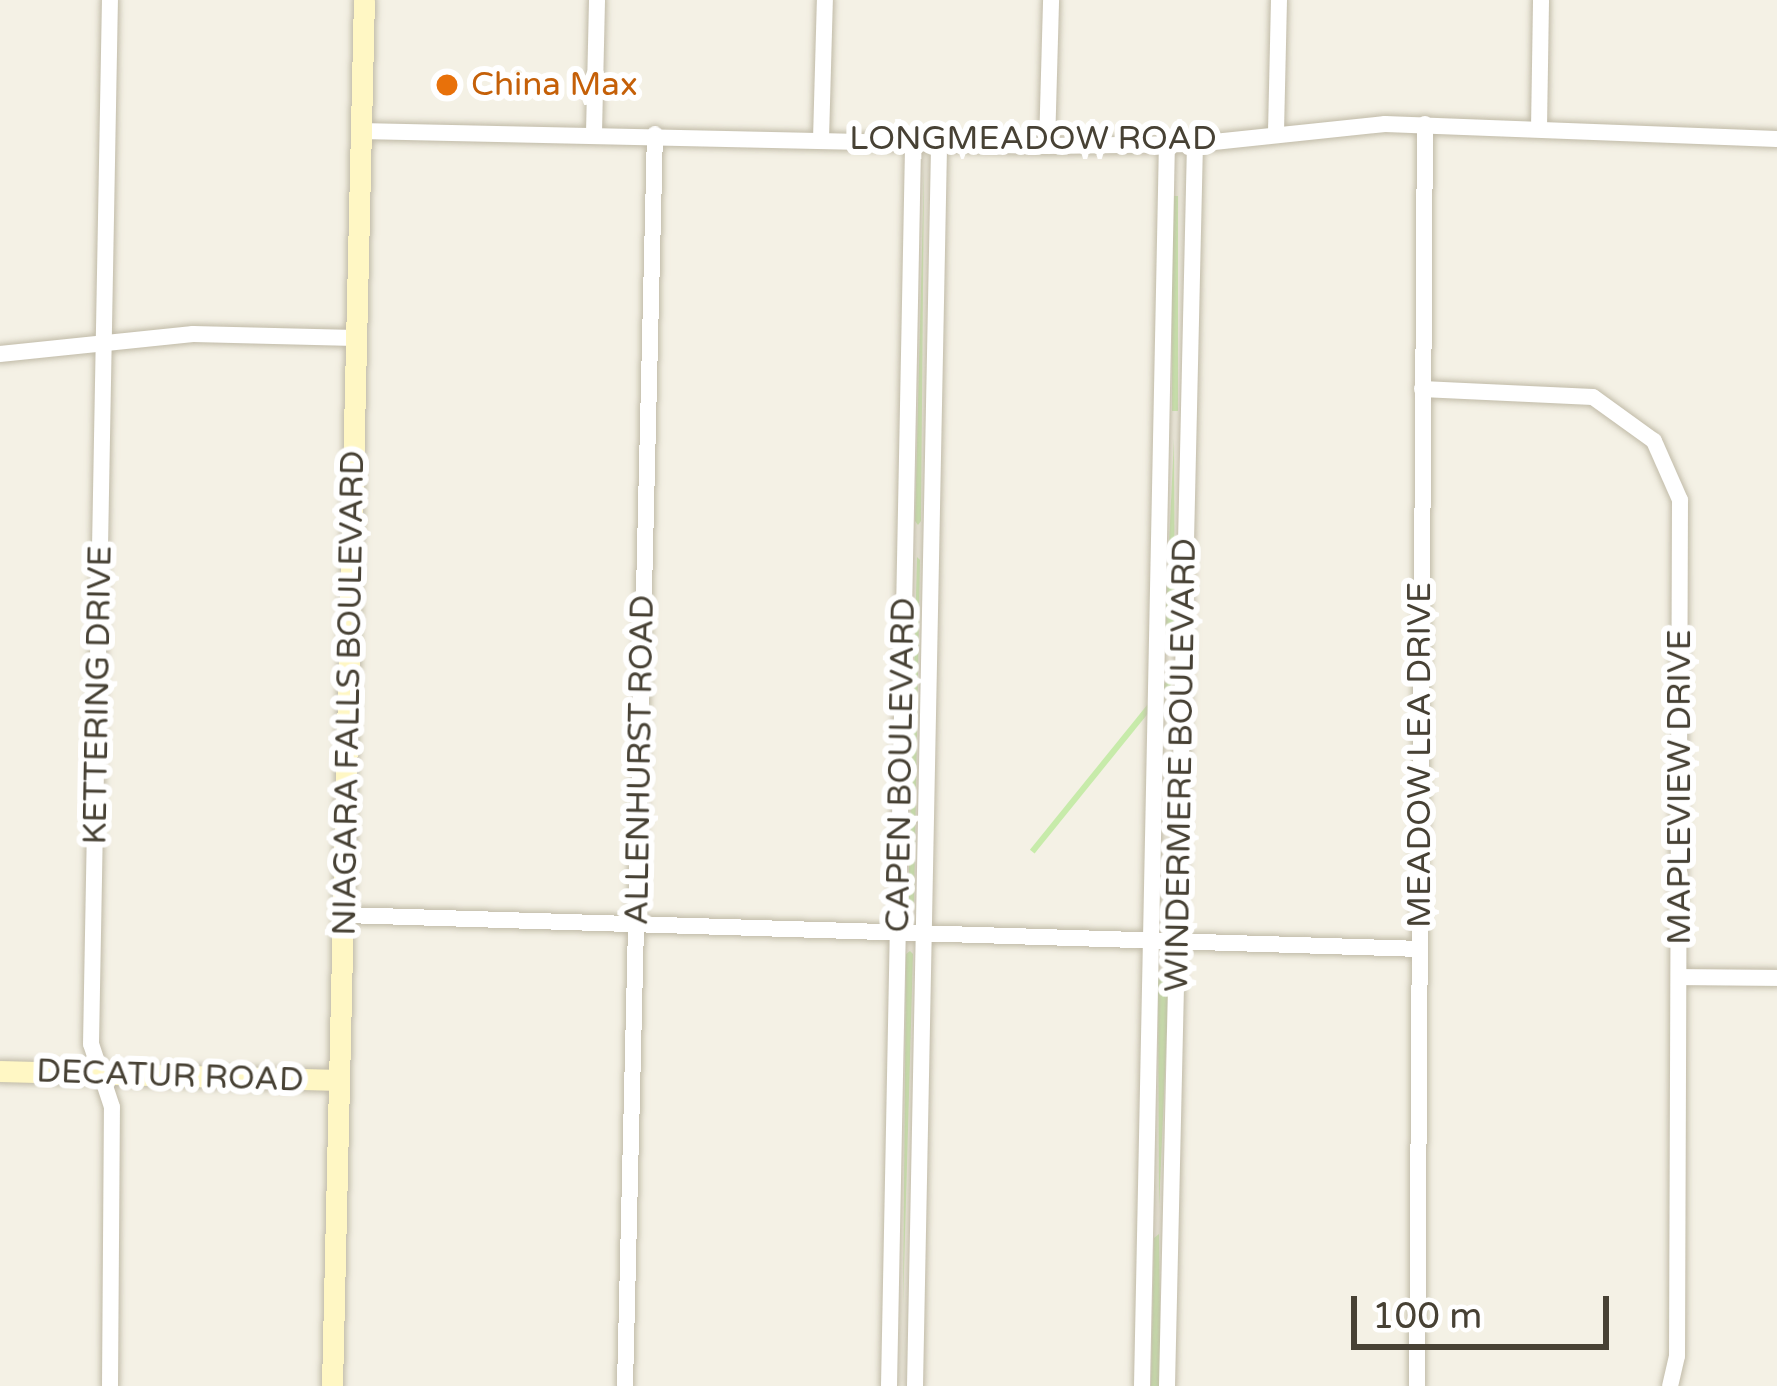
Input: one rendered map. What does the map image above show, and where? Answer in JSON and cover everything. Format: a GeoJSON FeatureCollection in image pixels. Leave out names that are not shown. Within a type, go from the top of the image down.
{"type":"FeatureCollection","features":[{"type":"Feature","properties":{"kind":"main road","name":"NIAGARA FALLS BOULEVARD"},"geometry":{"type":"LineString","coordinates":[[332,1386],[364,0]]}},
{"type":"Feature","properties":{"kind":"main road","name":"DECATUR ROAD"},"geometry":{"type":"LineString","coordinates":[[0,1071],[339,1080]]}},
{"type":"Feature","properties":{"kind":"street","name":"KETTERING DRIVE"},"geometry":{"type":"LineString","coordinates":[[110,0],[92,1044],[106,1073],[112,1107],[110,1386]]}},
{"type":"Feature","properties":{"kind":"street"},"geometry":{"type":"LineString","coordinates":[[594,133],[597,0]]}},
{"type":"Feature","properties":{"kind":"street"},"geometry":{"type":"LineString","coordinates":[[821,140],[825,0]]}},
{"type":"Feature","properties":{"kind":"street"},"geometry":{"type":"LineString","coordinates":[[1047,146],[1052,0]]}},
{"type":"Feature","properties":{"kind":"street"},"geometry":{"type":"LineString","coordinates":[[1276,132],[1279,0]]}},
{"type":"Feature","properties":{"kind":"street"},"geometry":{"type":"LineString","coordinates":[[1539,129],[1540,0]]}},
{"type":"Feature","properties":{"kind":"street","name":"LONGMEADOW ROAD"},"geometry":{"type":"LineString","coordinates":[[360,131],[1047,146],[1195,144],[1276,132],[1425,124],[1777,139]]}},
{"type":"Feature","properties":{"kind":"street","name":"MEADOW LEA DRIVE"},"geometry":{"type":"LineString","coordinates":[[1418,1386],[1425,124]]}},
{"type":"Feature","properties":{"kind":"street","name":"ALLENHURST ROAD"},"geometry":{"type":"LineString","coordinates":[[625,1386],[655,134]]}},
{"type":"Feature","properties":{"kind":"street","name":"CAPEN BOULEVARD"},"geometry":{"type":"LineString","coordinates":[[889,1386],[913,143]]}},
{"type":"Feature","properties":{"kind":"street","name":"CAPEN BOULEVARD"},"geometry":{"type":"LineString","coordinates":[[915,1386],[939,144]]}},
{"type":"Feature","properties":{"kind":"street","name":"WINDERMERE BOULEVARD"},"geometry":{"type":"LineString","coordinates":[[1168,1386],[1195,144]]}},
{"type":"Feature","properties":{"kind":"street","name":"WINDERMERE BOULEVARD"},"geometry":{"type":"LineString","coordinates":[[1142,1386],[1167,145]]}},
{"type":"Feature","properties":{"kind":"street"},"geometry":{"type":"LineString","coordinates":[[0,354],[194,334],[356,338]]}},
{"type":"Feature","properties":{"kind":"street","name":"MAPLEVIEW DRIVE"},"geometry":{"type":"LineString","coordinates":[[1422,389],[1593,397],[1637,423],[1676,482],[1677,1356],[1670,1386]]}},
{"type":"Feature","properties":{"kind":"street"},"geometry":{"type":"LineString","coordinates":[[345,915],[1419,949]]}},
{"type":"Feature","properties":{"kind":"street"},"geometry":{"type":"LineString","coordinates":[[1679,977],[1777,978]]}},
{"type":"Feature","properties":{"kind":"green space"},"geometry":{"type":"Polygon","coordinates":[[[924,169],[921,521],[918,525],[915,521],[924,169]]]}},
{"type":"Feature","properties":{"kind":"green space"},"geometry":{"type":"Polygon","coordinates":[[[1172,196],[1178,196],[1178,411],[1172,411],[1172,196]]]}},
{"type":"Feature","properties":{"kind":"green space"},"geometry":{"type":"Polygon","coordinates":[[[1174,439],[1175,649],[1169,653],[1164,649],[1174,439]]]}},
{"type":"Feature","properties":{"kind":"green space"},"geometry":{"type":"Polygon","coordinates":[[[917,557],[920,560],[914,908],[908,907],[917,557]]]}},
{"type":"Feature","properties":{"kind":"green space"},"geometry":{"type":"Polygon","coordinates":[[[1169,678],[1174,682],[1035,854],[1030,850],[1169,678]]]}},
{"type":"Feature","properties":{"kind":"green space"},"geometry":{"type":"Polygon","coordinates":[[[906,954],[913,954],[903,1305],[906,954]]]}},
{"type":"Feature","properties":{"kind":"green space"},"geometry":{"type":"Polygon","coordinates":[[[1163,975],[1169,980],[1159,1209],[1158,980],[1163,975]]]}},
{"type":"Feature","properties":{"kind":"green space"},"geometry":{"type":"Polygon","coordinates":[[[1159,1234],[1161,1386],[1151,1386],[1154,1238],[1159,1234]]]}},
{"type":"Feature","properties":{"kind":"place","name":"China Max"},"geometry":{"type":"Point","coordinates":[447,85]}}]}
